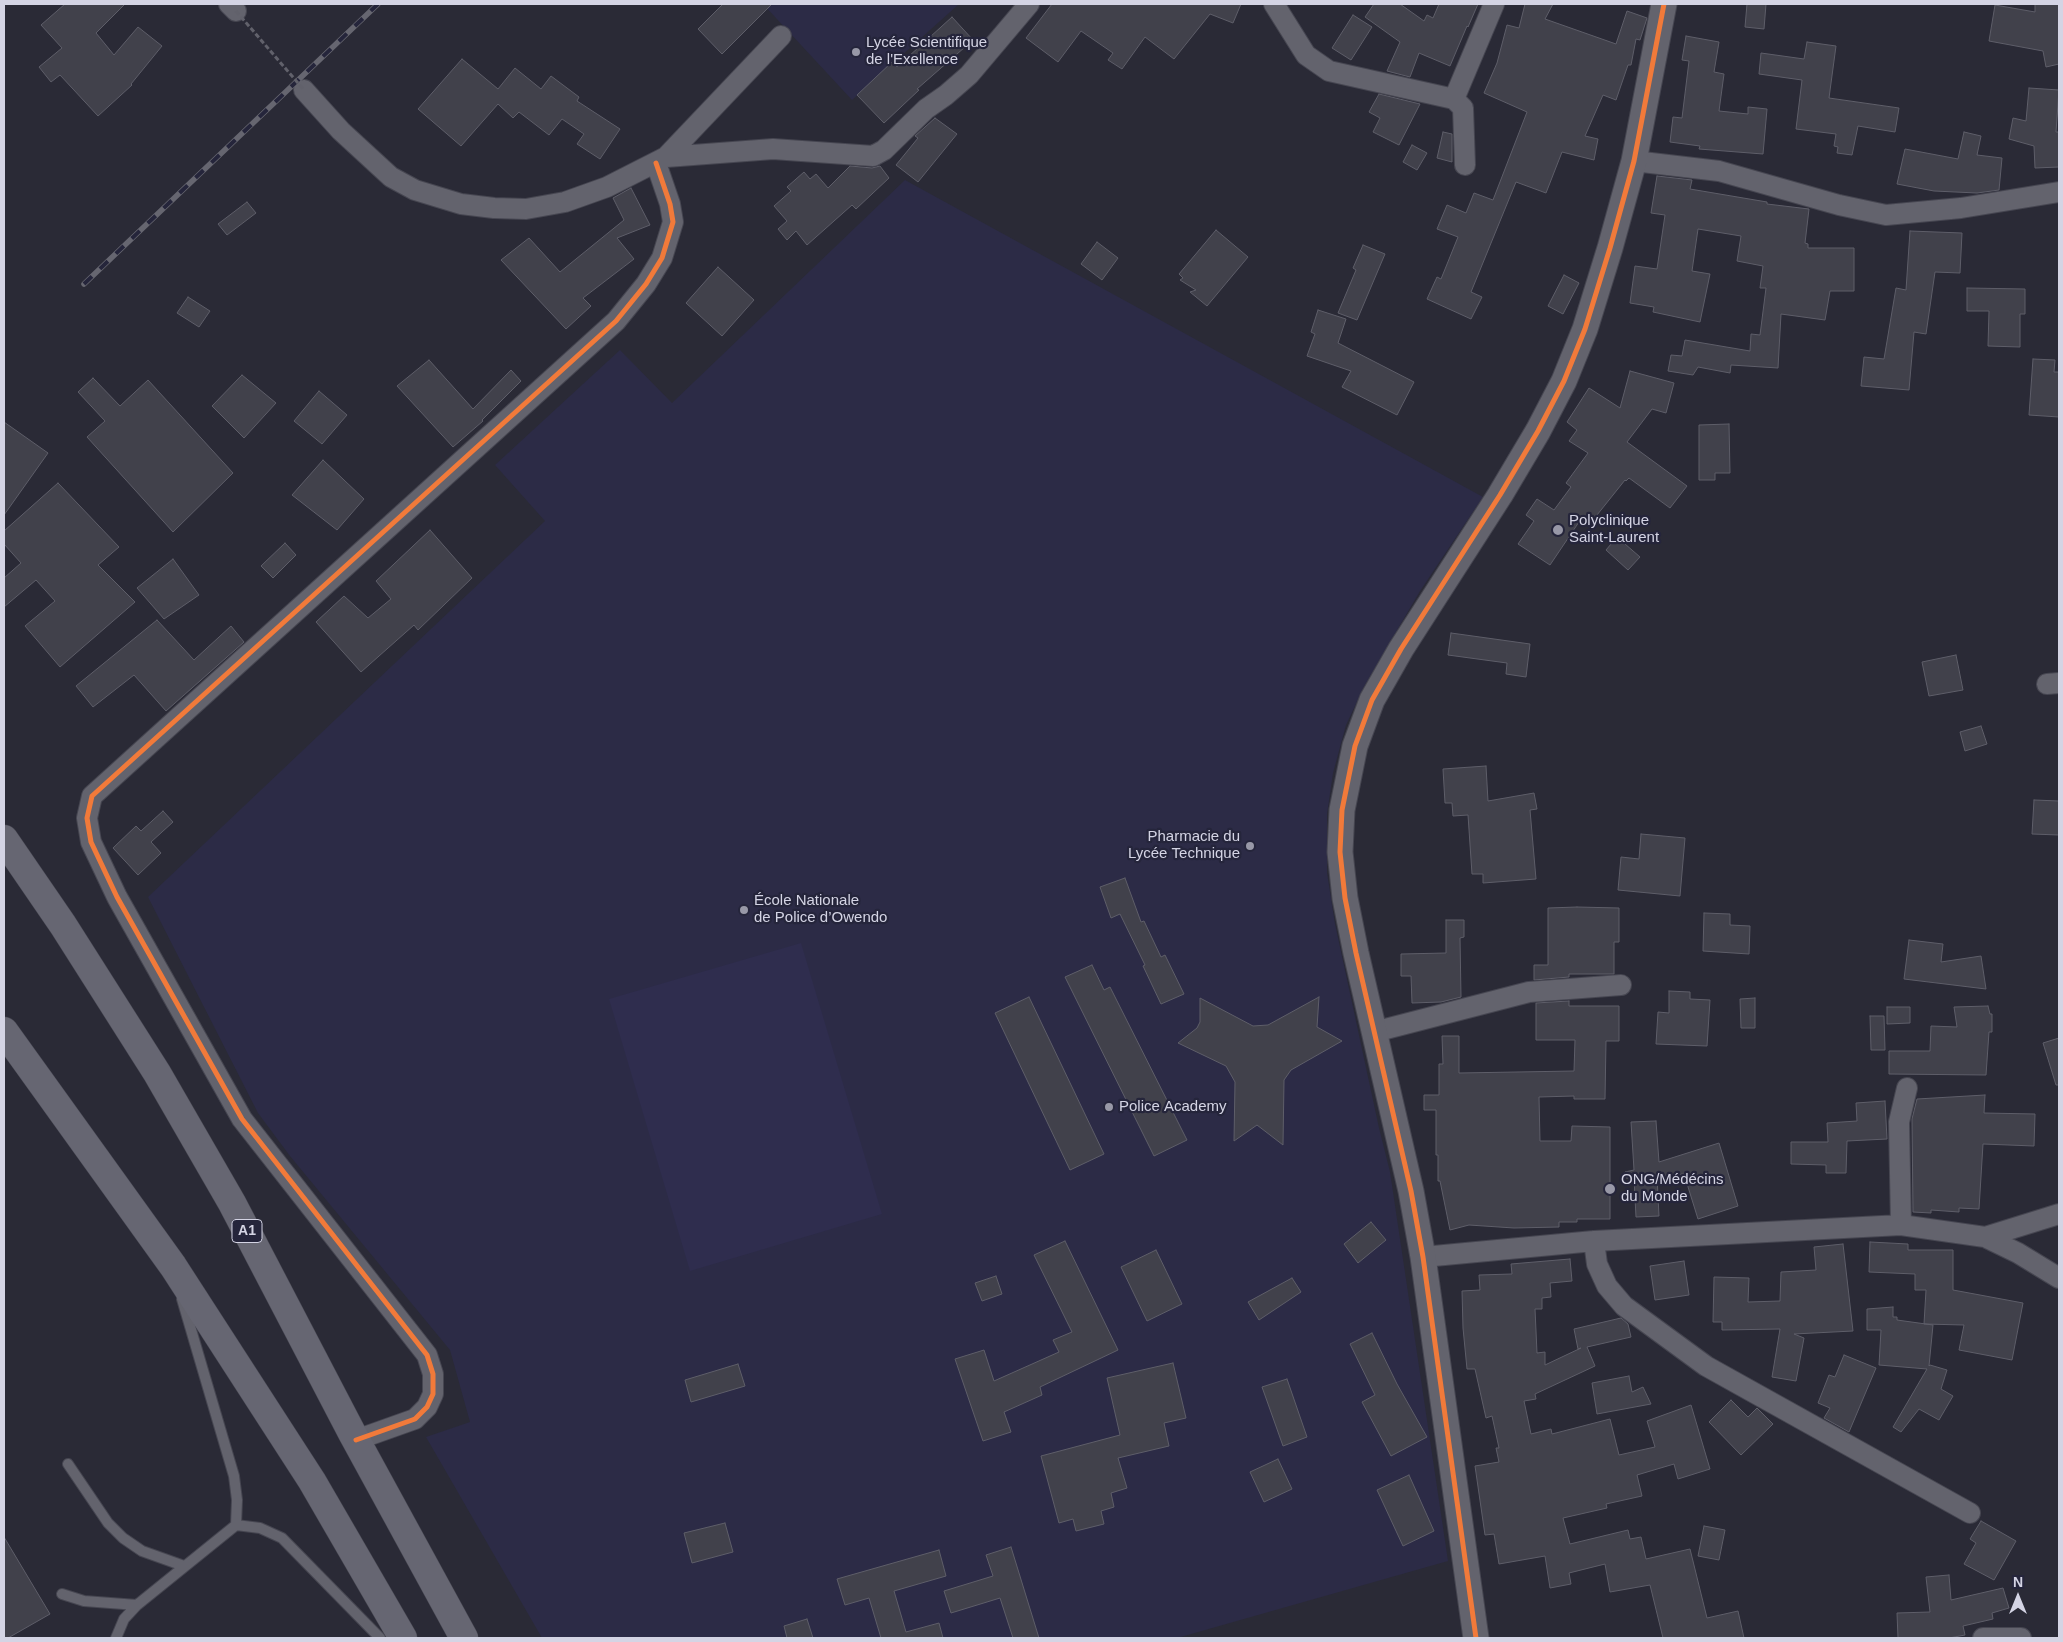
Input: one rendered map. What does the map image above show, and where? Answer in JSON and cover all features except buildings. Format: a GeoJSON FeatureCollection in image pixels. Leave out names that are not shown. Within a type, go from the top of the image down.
{"type":"FeatureCollection","features":[{"type":"Feature","properties":{"kind":"highway","name":"A1"},"geometry":{"type":"LineString","coordinates":[[4,839],[63,925],[157,1072],[232,1203],[356,1440],[464,1638]]}},
{"type":"Feature","properties":{"kind":"highway"},"geometry":{"type":"LineString","coordinates":[[4,1031],[172,1266],[312,1481],[403,1638]]}},
{"type":"Feature","properties":{"kind":"street"},"geometry":{"type":"LineString","coordinates":[[661,160],[773,149],[873,156],[884,150],[926,109],[969,75],[1029,4]]}},
{"type":"Feature","properties":{"kind":"street"},"geometry":{"type":"LineString","coordinates":[[1274,4],[1306,55],[1329,71],[1454,99],[1463,108],[1466,165]]}},
{"type":"Feature","properties":{"kind":"street"},"geometry":{"type":"LineString","coordinates":[[1454,99],[1494,4]]}},
{"type":"Feature","properties":{"kind":"street"},"geometry":{"type":"LineString","coordinates":[[1476,1638],[1423,1257],[1411,1191],[1356,953],[1341,874],[1342,810],[1355,746],[1372,700],[1385,676],[1500,495],[1538,431],[1564,381],[1585,329],[1634,161],[1664,4]]}},
{"type":"Feature","properties":{"kind":"street"},"geometry":{"type":"LineString","coordinates":[[304,90],[341,131],[391,177],[414,190],[461,204],[526,209],[566,202],[607,187],[661,160],[781,36]]}},
{"type":"Feature","properties":{"kind":"street"},"geometry":{"type":"LineString","coordinates":[[356,1440],[415,1419],[427,1407],[433,1394],[433,1374],[427,1356],[242,1119],[117,897],[91,842],[87,818],[92,796],[616,321],[646,284],[662,258],[673,222],[661,160]]}},
{"type":"Feature","properties":{"kind":"street"},"geometry":{"type":"LineString","coordinates":[[1634,161],[1719,171],[1839,205],[1886,214],[1961,208],[2059,192]]}},
{"type":"Feature","properties":{"kind":"street"},"geometry":{"type":"LineString","coordinates":[[1374,1032],[1529,992],[1621,985]]}},
{"type":"Feature","properties":{"kind":"street"},"geometry":{"type":"LineString","coordinates":[[1901,1226],[1899,1122],[1907,1088]]}},
{"type":"Feature","properties":{"kind":"street"},"geometry":{"type":"LineString","coordinates":[[1985,1237],[2059,1214]]}},
{"type":"Feature","properties":{"kind":"street"},"geometry":{"type":"LineString","coordinates":[[1423,1257],[1594,1241],[1901,1226],[1985,1237],[2018,1253],[2059,1278]]}},
{"type":"Feature","properties":{"kind":"street"},"geometry":{"type":"LineString","coordinates":[[1594,1241],[1597,1264],[1606,1286],[1624,1306],[1706,1366],[1970,1513]]}},
{"type":"Feature","properties":{"kind":"street"},"geometry":{"type":"LineString","coordinates":[[1983,1638],[2020,1638]]}},
{"type":"Feature","properties":{"kind":"lane"},"geometry":{"type":"LineString","coordinates":[[172,1266],[234,1476],[237,1500],[236,1525]]}},
{"type":"Feature","properties":{"kind":"lane"},"geometry":{"type":"LineString","coordinates":[[68,1464],[108,1523],[123,1538],[142,1551],[184,1566]]}},
{"type":"Feature","properties":{"kind":"lane"},"geometry":{"type":"LineString","coordinates":[[116,1638],[124,1619],[137,1605],[236,1525],[260,1528],[282,1538],[380,1638]]}},
{"type":"Feature","properties":{"kind":"lane"},"geometry":{"type":"LineString","coordinates":[[62,1594],[84,1601],[137,1605]]}},
{"type":"Feature","properties":{"kind":"path"},"geometry":{"type":"LineString","coordinates":[[232,8],[304,90]]}},
{"type":"Feature","properties":{"kind":"shaded area","name":"Lycée Scientifique de l'Exellence"},"geometry":{"type":"Polygon","coordinates":[[[763,4],[959,4],[852,100],[763,4]]]}},
{"type":"Feature","properties":{"kind":"shaded area","name":"École Nationale de Police d’Owendo"},"geometry":{"type":"Polygon","coordinates":[[[905,180],[1483,497],[1420,591],[1365,685],[1346,725],[1333,773],[1327,814],[1327,873],[1335,924],[1390,1172],[1448,1561],[1177,1638],[542,1638],[426,1437],[470,1422],[450,1350],[290,1156],[258,1113],[148,897],[545,521],[495,465],[620,350],[672,403],[905,180]]]}},
{"type":"Feature","properties":{"kind":"shaded area"},"geometry":{"type":"Polygon","coordinates":[[[801,943],[882,1214],[690,1271],[609,999],[801,943]]]}},
{"type":"Feature","properties":{"kind":"railway"},"geometry":{"type":"LineString","coordinates":[[84,284],[378,4]]}},
{"type":"Feature","properties":{"kind":"cycle path"},"geometry":{"type":"LineString","coordinates":[[1476,1638],[1423,1257],[1411,1191],[1345,898],[1340,852],[1342,810],[1355,746],[1372,700],[1401,649],[1500,495],[1538,431],[1564,381],[1585,329],[1634,161],[1664,4]]}},
{"type":"Feature","properties":{"kind":"cycle path"},"geometry":{"type":"LineString","coordinates":[[356,1440],[415,1419],[427,1407],[433,1394],[433,1374],[427,1355],[242,1119],[117,897],[91,842],[87,818],[92,796],[616,321],[646,284],[662,258],[673,222],[670,204],[656,163]]}},
{"type":"Feature","properties":{"kind":"place","name":"Lycée Scientifique de l'Exellence"},"geometry":{"type":"Point","coordinates":[856,52]}},
{"type":"Feature","properties":{"kind":"place","name":"Polyclinique Saint-Laurent"},"geometry":{"type":"Point","coordinates":[1558,530]}},
{"type":"Feature","properties":{"kind":"place","name":"Pharmacie du Lycée Technique"},"geometry":{"type":"Point","coordinates":[1250,846]}},
{"type":"Feature","properties":{"kind":"place","name":"École Nationale de Police d’Owendo"},"geometry":{"type":"Point","coordinates":[744,910]}},
{"type":"Feature","properties":{"kind":"place","name":"Police Academy"},"geometry":{"type":"Point","coordinates":[1109,1107]}},
{"type":"Feature","properties":{"kind":"place","name":"ONG/Médécins du Monde"},"geometry":{"type":"Point","coordinates":[1610,1189]}}]}
